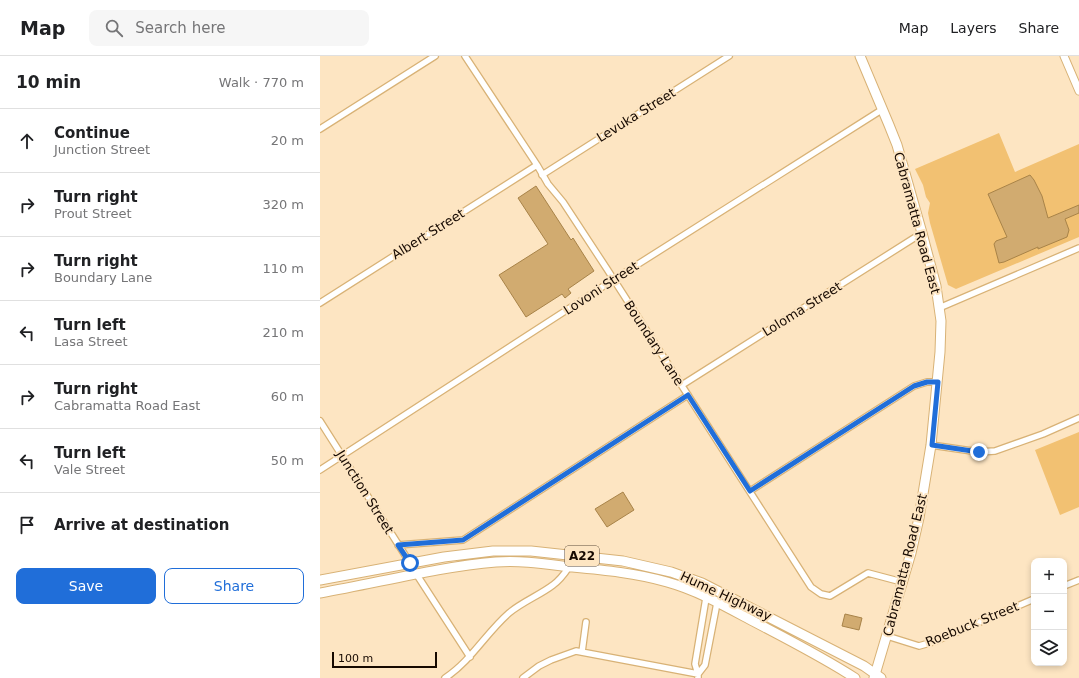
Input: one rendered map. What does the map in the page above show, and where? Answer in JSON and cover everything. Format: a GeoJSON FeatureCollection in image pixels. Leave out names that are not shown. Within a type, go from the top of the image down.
{"type":"FeatureCollection","features":[{"type":"Feature","properties":{"kind":"main road","name":"Cabramatta Road East"},"geometry":{"type":"LineString","coordinates":[[860,56],[897,145],[936,286],[941,334],[932,445],[919,518],[877,677]]}},
{"type":"Feature","properties":{"kind":"main road","name":"Hume Highway"},"geometry":{"type":"LineString","coordinates":[[320,580],[476,552],[515,550],[588,556],[623,561],[688,577],[715,588],[864,666],[877,677]]}},
{"type":"Feature","properties":{"kind":"main road","name":"Hume Highway"},"geometry":{"type":"LineString","coordinates":[[320,593],[465,566],[497,562],[523,562],[641,576],[667,582],[717,603],[788,639],[855,678]]}},
{"type":"Feature","properties":{"kind":"street"},"geometry":{"type":"LineString","coordinates":[[320,129],[435,56]]}},
{"type":"Feature","properties":{"kind":"street","name":"Boundary Lane"},"geometry":{"type":"LineString","coordinates":[[465,56],[548,184],[563,202],[811,587],[821,594],[830,596],[868,573],[902,582]]}},
{"type":"Feature","properties":{"kind":"street","name":"Levuka Street"},"geometry":{"type":"LineString","coordinates":[[542,175],[729,56]]}},
{"type":"Feature","properties":{"kind":"street"},"geometry":{"type":"LineString","coordinates":[[1064,56],[1079,91]]}},
{"type":"Feature","properties":{"kind":"street","name":"Lovoni Street"},"geometry":{"type":"LineString","coordinates":[[320,470],[613,280],[883,109]]}},
{"type":"Feature","properties":{"kind":"street","name":"Albert Street"},"geometry":{"type":"LineString","coordinates":[[320,303],[537,165]]}},
{"type":"Feature","properties":{"kind":"street","name":"Loloma Street"},"geometry":{"type":"LineString","coordinates":[[682,385],[922,233]]}},
{"type":"Feature","properties":{"kind":"street"},"geometry":{"type":"LineString","coordinates":[[939,308],[1079,248]]}},
{"type":"Feature","properties":{"kind":"street"},"geometry":{"type":"LineString","coordinates":[[750,491],[914,386],[927,382],[938,382]]}},
{"type":"Feature","properties":{"kind":"street"},"geometry":{"type":"LineString","coordinates":[[398,545],[463,540],[688,395]]}},
{"type":"Feature","properties":{"kind":"street"},"geometry":{"type":"LineString","coordinates":[[932,445],[979,452],[995,451],[1037,436],[1079,418]]}},
{"type":"Feature","properties":{"kind":"street","name":"Junction Street"},"geometry":{"type":"LineString","coordinates":[[320,421],[410,563]]}},
{"type":"Feature","properties":{"kind":"street"},"geometry":{"type":"LineString","coordinates":[[445,678],[470,657],[510,612],[554,585],[570,567]]}},
{"type":"Feature","properties":{"kind":"street"},"geometry":{"type":"LineString","coordinates":[[417,575],[470,657]]}},
{"type":"Feature","properties":{"kind":"street"},"geometry":{"type":"LineString","coordinates":[[1067,585],[1079,580]]}},
{"type":"Feature","properties":{"kind":"street"},"geometry":{"type":"LineString","coordinates":[[698,676],[695,664],[706,598]]}},
{"type":"Feature","properties":{"kind":"street","name":"Roebuck Street"},"geometry":{"type":"LineString","coordinates":[[887,636],[919,646],[932,642],[1031,600]]}},
{"type":"Feature","properties":{"kind":"street"},"geometry":{"type":"LineString","coordinates":[[698,676],[705,665],[717,603]]}},
{"type":"Feature","properties":{"kind":"street"},"geometry":{"type":"LineString","coordinates":[[582,652],[586,622]]}},
{"type":"Feature","properties":{"kind":"street"},"geometry":{"type":"LineString","coordinates":[[523,678],[539,666],[576,651],[698,676]]}},
{"type":"Feature","properties":{"kind":"shaded area"},"geometry":{"type":"Polygon","coordinates":[[[999,133],[1015,172],[1079,144],[1079,237],[956,289],[948,285],[930,223],[928,213],[930,203],[926,197],[923,185],[915,169],[999,133]]]}},
{"type":"Feature","properties":{"kind":"shaded area"},"geometry":{"type":"Polygon","coordinates":[[[1079,432],[1079,507],[1060,515],[1035,450],[1079,432]]]}},
{"type":"Feature","properties":{"kind":"building"},"geometry":{"type":"Polygon","coordinates":[[[1030,175],[1042,196],[1048,218],[1079,205],[1079,213],[1065,219],[1069,230],[1067,237],[999,263],[994,244],[996,241],[1007,237],[988,194],[1030,175]]]}},
{"type":"Feature","properties":{"kind":"building"},"geometry":{"type":"Polygon","coordinates":[[[536,186],[571,240],[573,238],[594,271],[568,289],[571,293],[565,298],[562,294],[526,317],[499,275],[548,244],[518,198],[536,186]]]}},
{"type":"Feature","properties":{"kind":"building"},"geometry":{"type":"Polygon","coordinates":[[[623,492],[634,510],[607,527],[595,509],[623,492]]]}},
{"type":"Feature","properties":{"kind":"building"},"geometry":{"type":"Polygon","coordinates":[[[845,614],[862,618],[859,630],[842,626],[845,614]]]}},
{"type":"Feature","properties":{"kind":"route"},"geometry":{"type":"LineString","coordinates":[[410,563],[398,545],[463,540],[688,395],[750,491],[914,386],[924,382],[938,382],[932,445],[979,452]]}}]}
